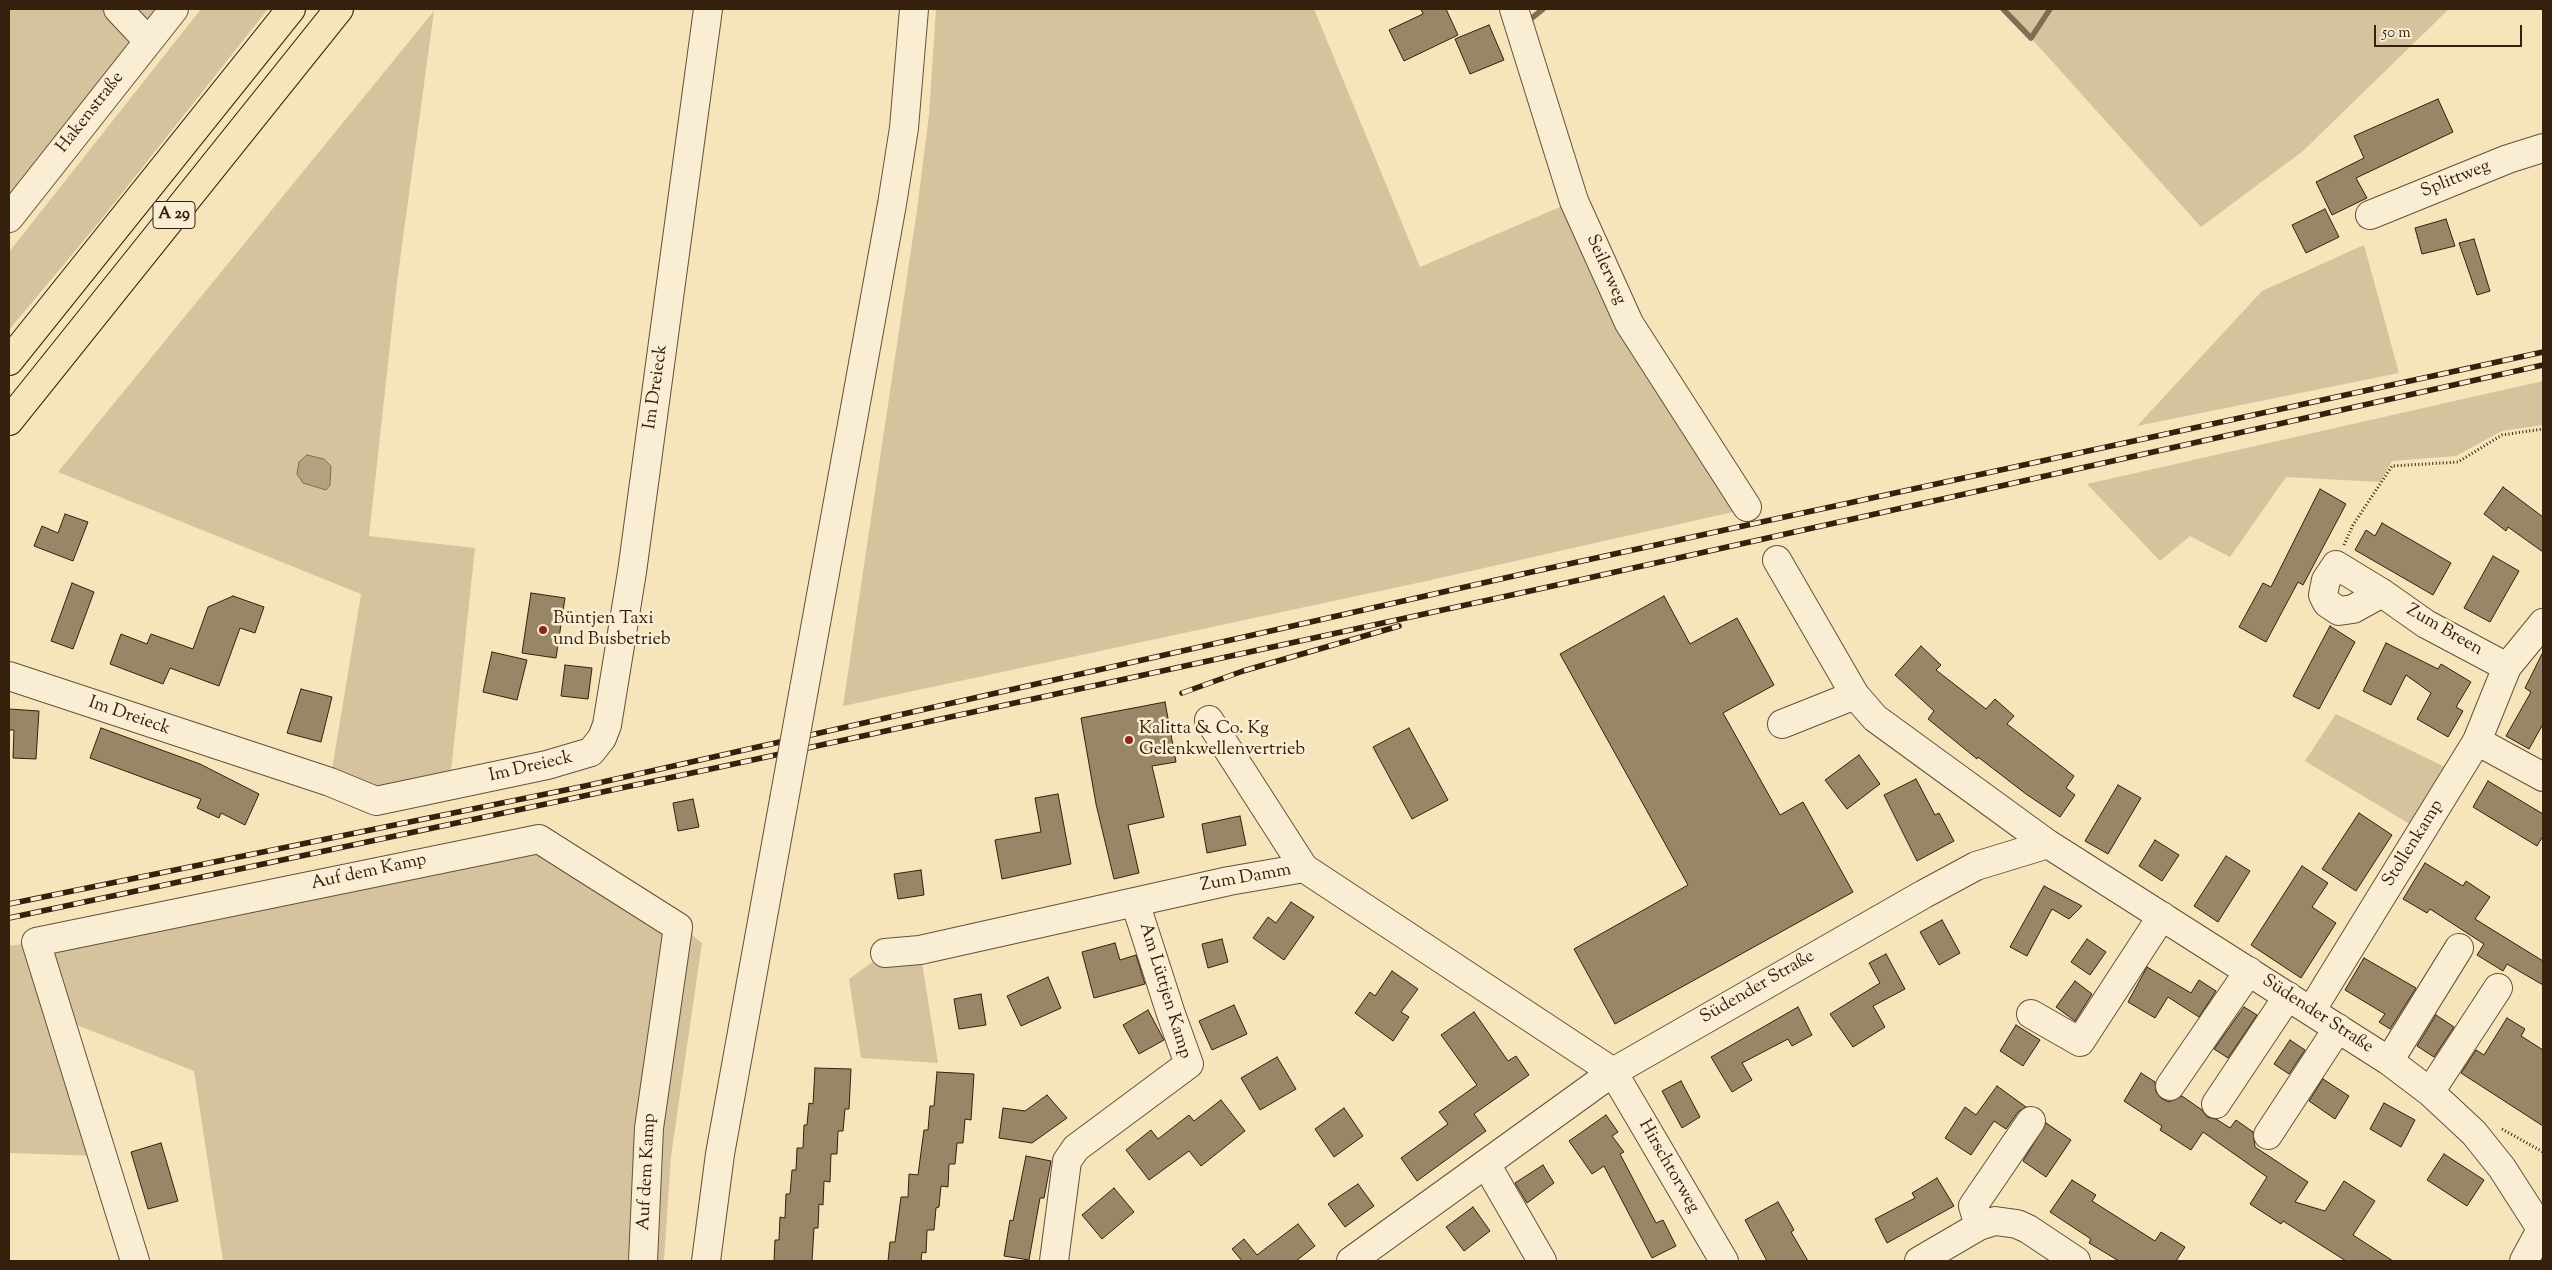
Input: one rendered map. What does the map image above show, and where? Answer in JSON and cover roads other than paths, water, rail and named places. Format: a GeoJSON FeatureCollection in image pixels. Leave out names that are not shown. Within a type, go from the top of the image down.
{"type":"FeatureCollection","features":[{"type":"Feature","properties":{"kind":"highway","name":"A 29"},"geometry":{"type":"LineString","coordinates":[[9,361],[291,9]]}},
{"type":"Feature","properties":{"kind":"highway","name":"A 29"},"geometry":{"type":"LineString","coordinates":[[9,421],[339,9]]}},
{"type":"Feature","properties":{"kind":"street"},"geometry":{"type":"LineString","coordinates":[[118,9],[148,41]]}},
{"type":"Feature","properties":{"kind":"street","name":"Hakenstraße"},"geometry":{"type":"LineString","coordinates":[[9,218],[174,9]]}},
{"type":"Feature","properties":{"kind":"street","name":"Im Dreieck"},"geometry":{"type":"LineString","coordinates":[[9,676],[330,782],[376,801],[546,765],[590,752],[602,738],[607,725],[629,591],[708,9]]}},
{"type":"Feature","properties":{"kind":"street"},"geometry":{"type":"LineString","coordinates":[[706,1261],[720,1154],[892,204],[904,128],[914,9]]}},
{"type":"Feature","properties":{"kind":"street","name":"Seilerweg"},"geometry":{"type":"LineString","coordinates":[[1514,9],[1574,200],[1629,323],[1747,508]]}},
{"type":"Feature","properties":{"kind":"street","name":"Splittweg"},"geometry":{"type":"LineString","coordinates":[[2370,215],[2508,159],[2543,148]]}},
{"type":"Feature","properties":{"kind":"street","name":"Südender Straße"},"geometry":{"type":"LineString","coordinates":[[1777,560],[1855,695],[1875,718],[2048,844],[2389,1061],[2430,1092],[2474,1133],[2502,1168],[2543,1229]]}},
{"type":"Feature","properties":{"kind":"street","name":"Zum Breen"},"geometry":{"type":"LineString","coordinates":[[2382,593],[2353,610],[2339,611],[2326,603],[2324,595],[2326,580],[2336,566],[2382,593],[2426,624],[2507,667]]}},
{"type":"Feature","properties":{"kind":"street"},"geometry":{"type":"LineString","coordinates":[[2543,623],[2507,667],[2478,741],[2543,777]]}},
{"type":"Feature","properties":{"kind":"street"},"geometry":{"type":"LineString","coordinates":[[1782,724],[1855,695]]}},
{"type":"Feature","properties":{"kind":"street"},"geometry":{"type":"LineString","coordinates":[[1208,720],[1304,868]]}},
{"type":"Feature","properties":{"kind":"street","name":"Stollenkamp"},"geometry":{"type":"LineString","coordinates":[[2310,1011],[2478,741]]}},
{"type":"Feature","properties":{"kind":"street","name":"Auf dem Kamp"},"geometry":{"type":"LineString","coordinates":[[135,1261],[36,942],[539,839],[678,927],[649,1128],[643,1261]]}},
{"type":"Feature","properties":{"kind":"street","name":"Südender Straße"},"geometry":{"type":"LineString","coordinates":[[1351,1261],[1613,1072],[1976,866],[2048,844]]}},
{"type":"Feature","properties":{"kind":"street","name":"Zum Damm"},"geometry":{"type":"LineString","coordinates":[[885,953],[920,950],[1229,881],[1304,868],[1613,1072]]}},
{"type":"Feature","properties":{"kind":"street","name":"Am Lüttjen Kamp"},"geometry":{"type":"LineString","coordinates":[[1054,1261],[1067,1161],[1076,1148],[1190,1064],[1171,1014],[1135,902]]}},
{"type":"Feature","properties":{"kind":"street"},"geometry":{"type":"LineString","coordinates":[[2031,1014],[2080,1042],[2162,916]]}},
{"type":"Feature","properties":{"kind":"street"},"geometry":{"type":"LineString","coordinates":[[2389,1061],[2459,948]]}},
{"type":"Feature","properties":{"kind":"street"},"geometry":{"type":"LineString","coordinates":[[2170,1086],[2249,971]]}},
{"type":"Feature","properties":{"kind":"street"},"geometry":{"type":"LineString","coordinates":[[2430,1092],[2498,988]]}},
{"type":"Feature","properties":{"kind":"street"},"geometry":{"type":"LineString","coordinates":[[2216,1104],[2288,996]]}},
{"type":"Feature","properties":{"kind":"street"},"geometry":{"type":"LineString","coordinates":[[2268,1135],[2338,1028]]}},
{"type":"Feature","properties":{"kind":"street","name":"Hirschtorweg"},"geometry":{"type":"LineString","coordinates":[[1613,1072],[1724,1261]]}},
{"type":"Feature","properties":{"kind":"street"},"geometry":{"type":"LineString","coordinates":[[1979,1226],[1973,1206],[2031,1121]]}},
{"type":"Feature","properties":{"kind":"street"},"geometry":{"type":"LineString","coordinates":[[1486,1164],[1542,1261]]}},
{"type":"Feature","properties":{"kind":"street"},"geometry":{"type":"LineString","coordinates":[[1919,1261],[1979,1226],[1995,1221],[2017,1224],[2028,1229],[2076,1261]]}},
{"type":"Feature","properties":{"kind":"street"},"geometry":{"type":"LineString","coordinates":[[2524,1261],[2543,1229]]}},
{"type":"Feature","properties":{"kind":"waterway"},"geometry":{"type":"LineString","coordinates":[[1527,22],[1543,9]]}},
{"type":"Feature","properties":{"kind":"waterway"},"geometry":{"type":"LineString","coordinates":[[2003,9],[2031,38],[2050,9]]}},
{"type":"Feature","properties":{"kind":"railway"},"geometry":{"type":"LineString","coordinates":[[9,904],[585,786],[1527,573],[2543,352]]}},
{"type":"Feature","properties":{"kind":"railway"},"geometry":{"type":"LineString","coordinates":[[9,918],[720,767],[1530,591],[2543,365]]}},
{"type":"Feature","properties":{"kind":"railway"},"geometry":{"type":"LineString","coordinates":[[1182,693],[1243,671],[1399,626]]}},
{"type":"Feature","properties":{"kind":"place","name":"Büntjen Taxi und Busbetrieb"},"geometry":{"type":"Point","coordinates":[543,630]}},
{"type":"Feature","properties":{"kind":"place","name":"Kalitta & Co. Kg Gelenkwellenvertrieb"},"geometry":{"type":"Point","coordinates":[1129,740]}}]}
